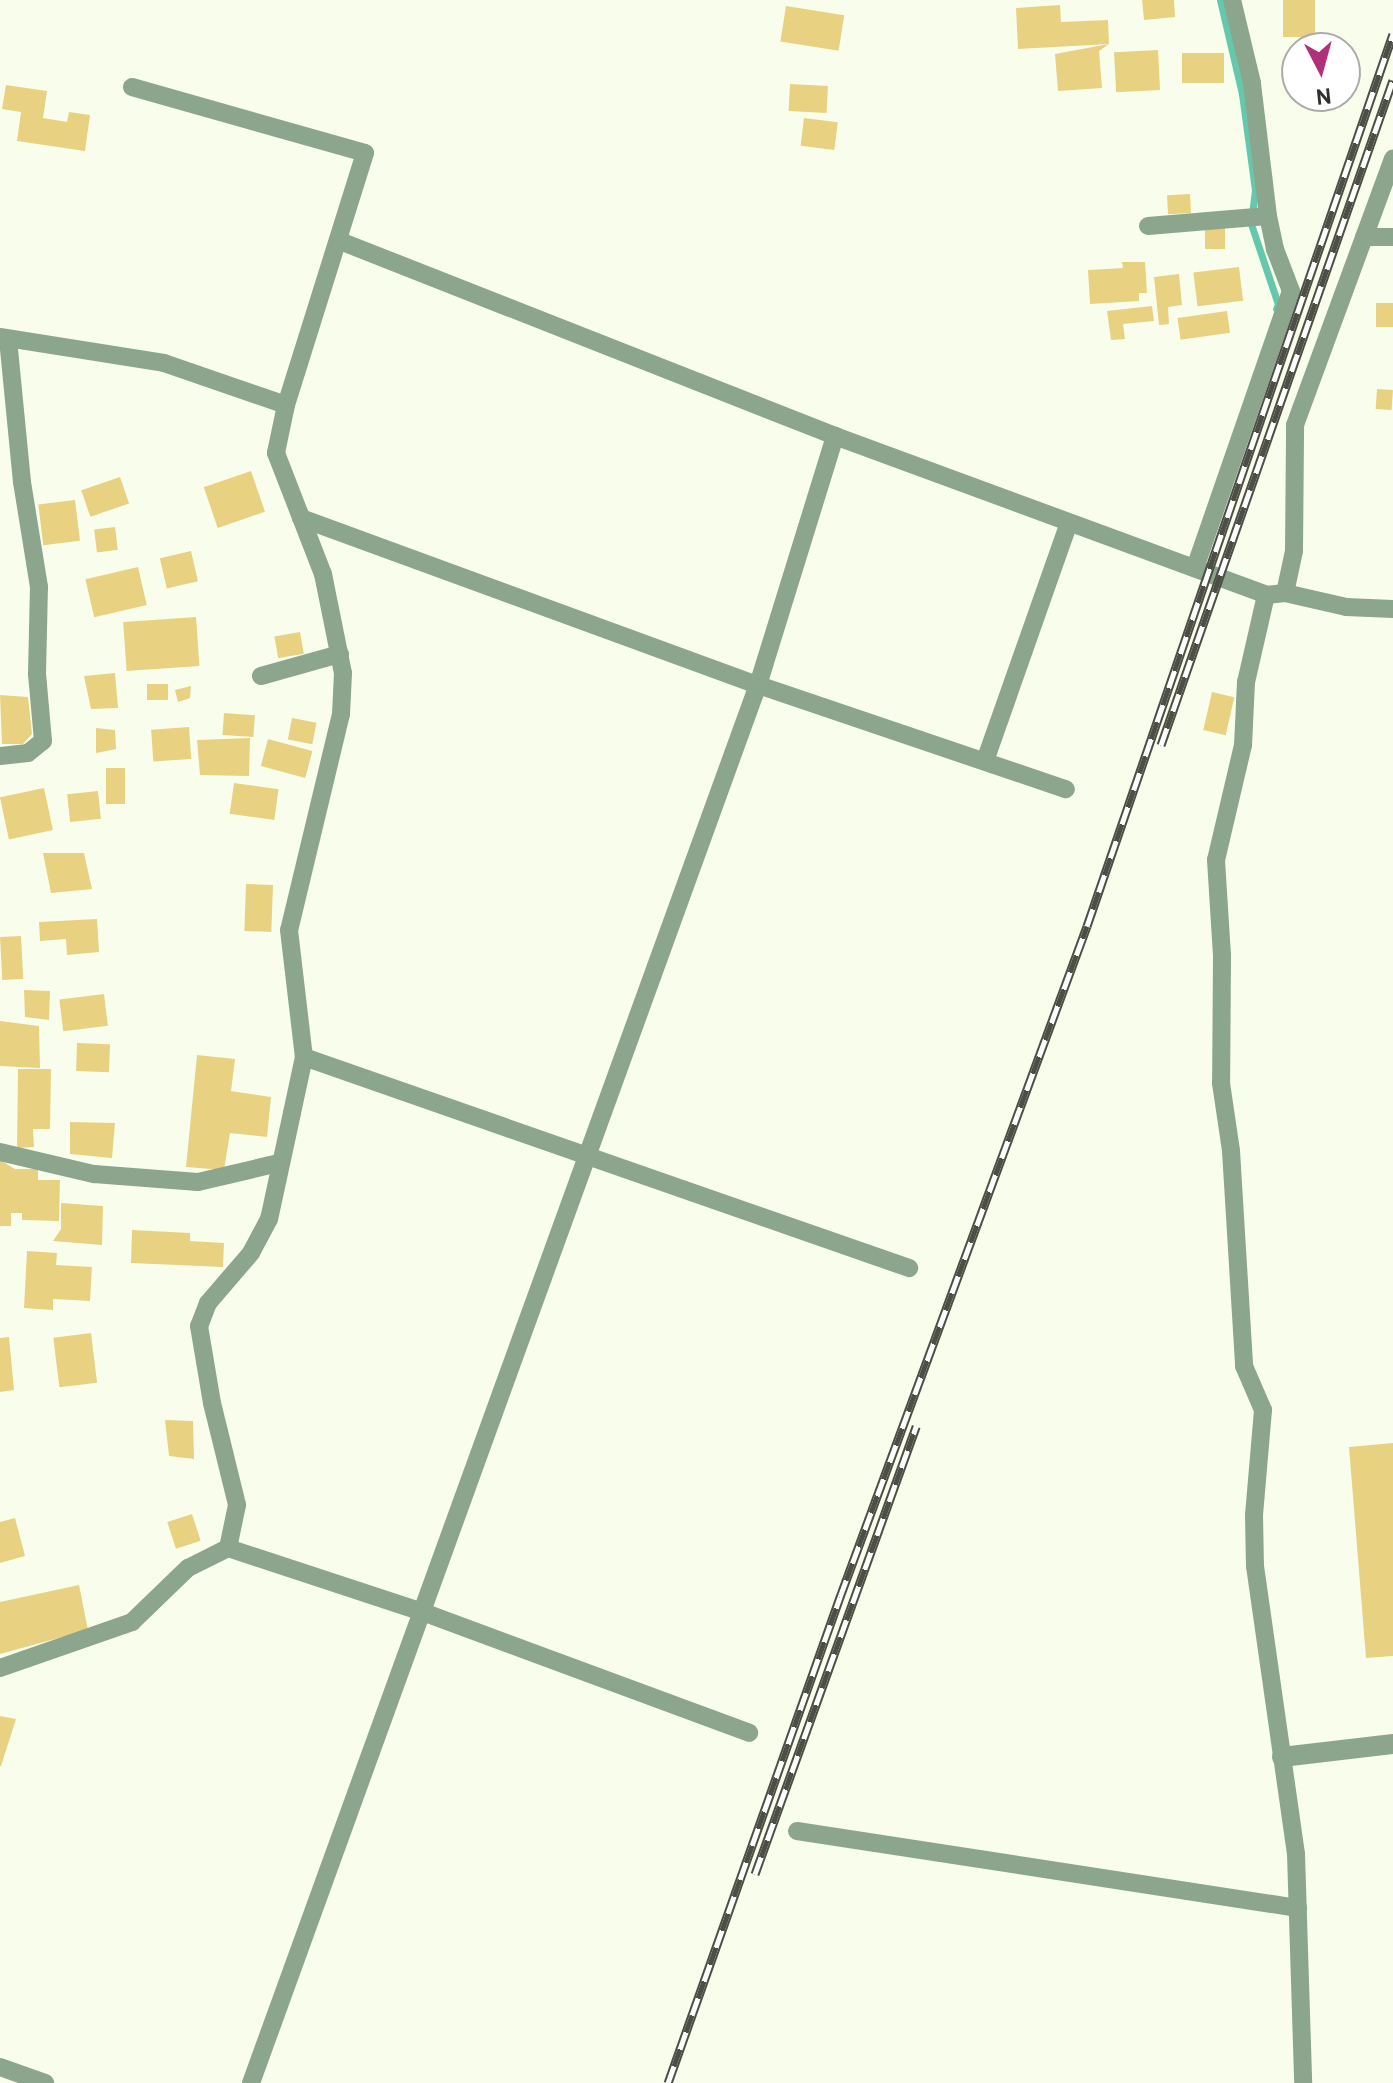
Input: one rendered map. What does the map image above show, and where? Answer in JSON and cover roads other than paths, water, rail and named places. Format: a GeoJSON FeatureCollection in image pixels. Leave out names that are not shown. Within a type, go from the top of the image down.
{"type":"FeatureCollection","features":[{"type":"Feature","properties":{"kind":"street"},"geometry":{"type":"LineString","coordinates":[[1195,568],[1291,291],[1275,249],[1268,216],[1252,83],[1232,0]]}},
{"type":"Feature","properties":{"kind":"street"},"geometry":{"type":"LineString","coordinates":[[132,87],[365,153],[340,241],[286,405],[276,453],[323,574],[343,673],[341,714],[289,930],[304,1057],[269,1219],[251,1253],[208,1303],[199,1326],[212,1403],[237,1505],[228,1548]]}},
{"type":"Feature","properties":{"kind":"street"},"geometry":{"type":"LineString","coordinates":[[1303,2083],[1296,1854],[1255,1566],[1254,1515],[1263,1410],[1244,1366],[1231,1151],[1221,1083],[1222,955],[1216,860],[1243,745],[1246,682],[1294,551],[1295,425],[1393,158]]}},
{"type":"Feature","properties":{"kind":"street"},"geometry":{"type":"LineString","coordinates":[[1148,226],[1268,216]]}},
{"type":"Feature","properties":{"kind":"street"},"geometry":{"type":"LineString","coordinates":[[1364,237],[1393,237]]}},
{"type":"Feature","properties":{"kind":"street"},"geometry":{"type":"LineString","coordinates":[[340,241],[835,436],[1195,568],[1276,594],[1346,607],[1393,609]]}},
{"type":"Feature","properties":{"kind":"street"},"geometry":{"type":"LineString","coordinates":[[0,756],[28,753],[43,741],[37,674],[39,587],[4,338],[164,363],[286,405]]}},
{"type":"Feature","properties":{"kind":"street"},"geometry":{"type":"LineString","coordinates":[[251,2083],[758,685],[835,436]]}},
{"type":"Feature","properties":{"kind":"street"},"geometry":{"type":"LineString","coordinates":[[301,518],[758,685],[1066,789]]}},
{"type":"Feature","properties":{"kind":"street"},"geometry":{"type":"LineString","coordinates":[[985,761],[1069,522]]}},
{"type":"Feature","properties":{"kind":"street"},"geometry":{"type":"LineString","coordinates":[[261,676],[340,654]]}},
{"type":"Feature","properties":{"kind":"street"},"geometry":{"type":"LineString","coordinates":[[304,1057],[909,1268]]}},
{"type":"Feature","properties":{"kind":"street"},"geometry":{"type":"LineString","coordinates":[[0,1152],[94,1174],[198,1182],[279,1163]]}},
{"type":"Feature","properties":{"kind":"street"},"geometry":{"type":"LineString","coordinates":[[0,1668],[132,1622],[188,1568],[228,1548],[420,1611],[749,1733]]}},
{"type":"Feature","properties":{"kind":"street"},"geometry":{"type":"LineString","coordinates":[[1282,1757],[1393,1744]]}},
{"type":"Feature","properties":{"kind":"street"},"geometry":{"type":"LineString","coordinates":[[797,1831],[1298,1908]]}},
{"type":"Feature","properties":{"kind":"street"},"geometry":{"type":"LineString","coordinates":[[0,2067],[45,2083]]}},
{"type":"Feature","properties":{"kind":"waterway"},"geometry":{"type":"LineString","coordinates":[[1220,0],[1242,94],[1255,190],[1251,224],[1278,304],[1276,309]]}},
{"type":"Feature","properties":{"kind":"railway"},"geometry":{"type":"LineString","coordinates":[[668,2083],[840,1597],[1087,926],[1393,34]]}},
{"type":"Feature","properties":{"kind":"railway"},"geometry":{"type":"LineString","coordinates":[[1161,745],[1393,80]]}},
{"type":"Feature","properties":{"kind":"railway"},"geometry":{"type":"LineString","coordinates":[[755,1874],[916,1426]]}}]}
